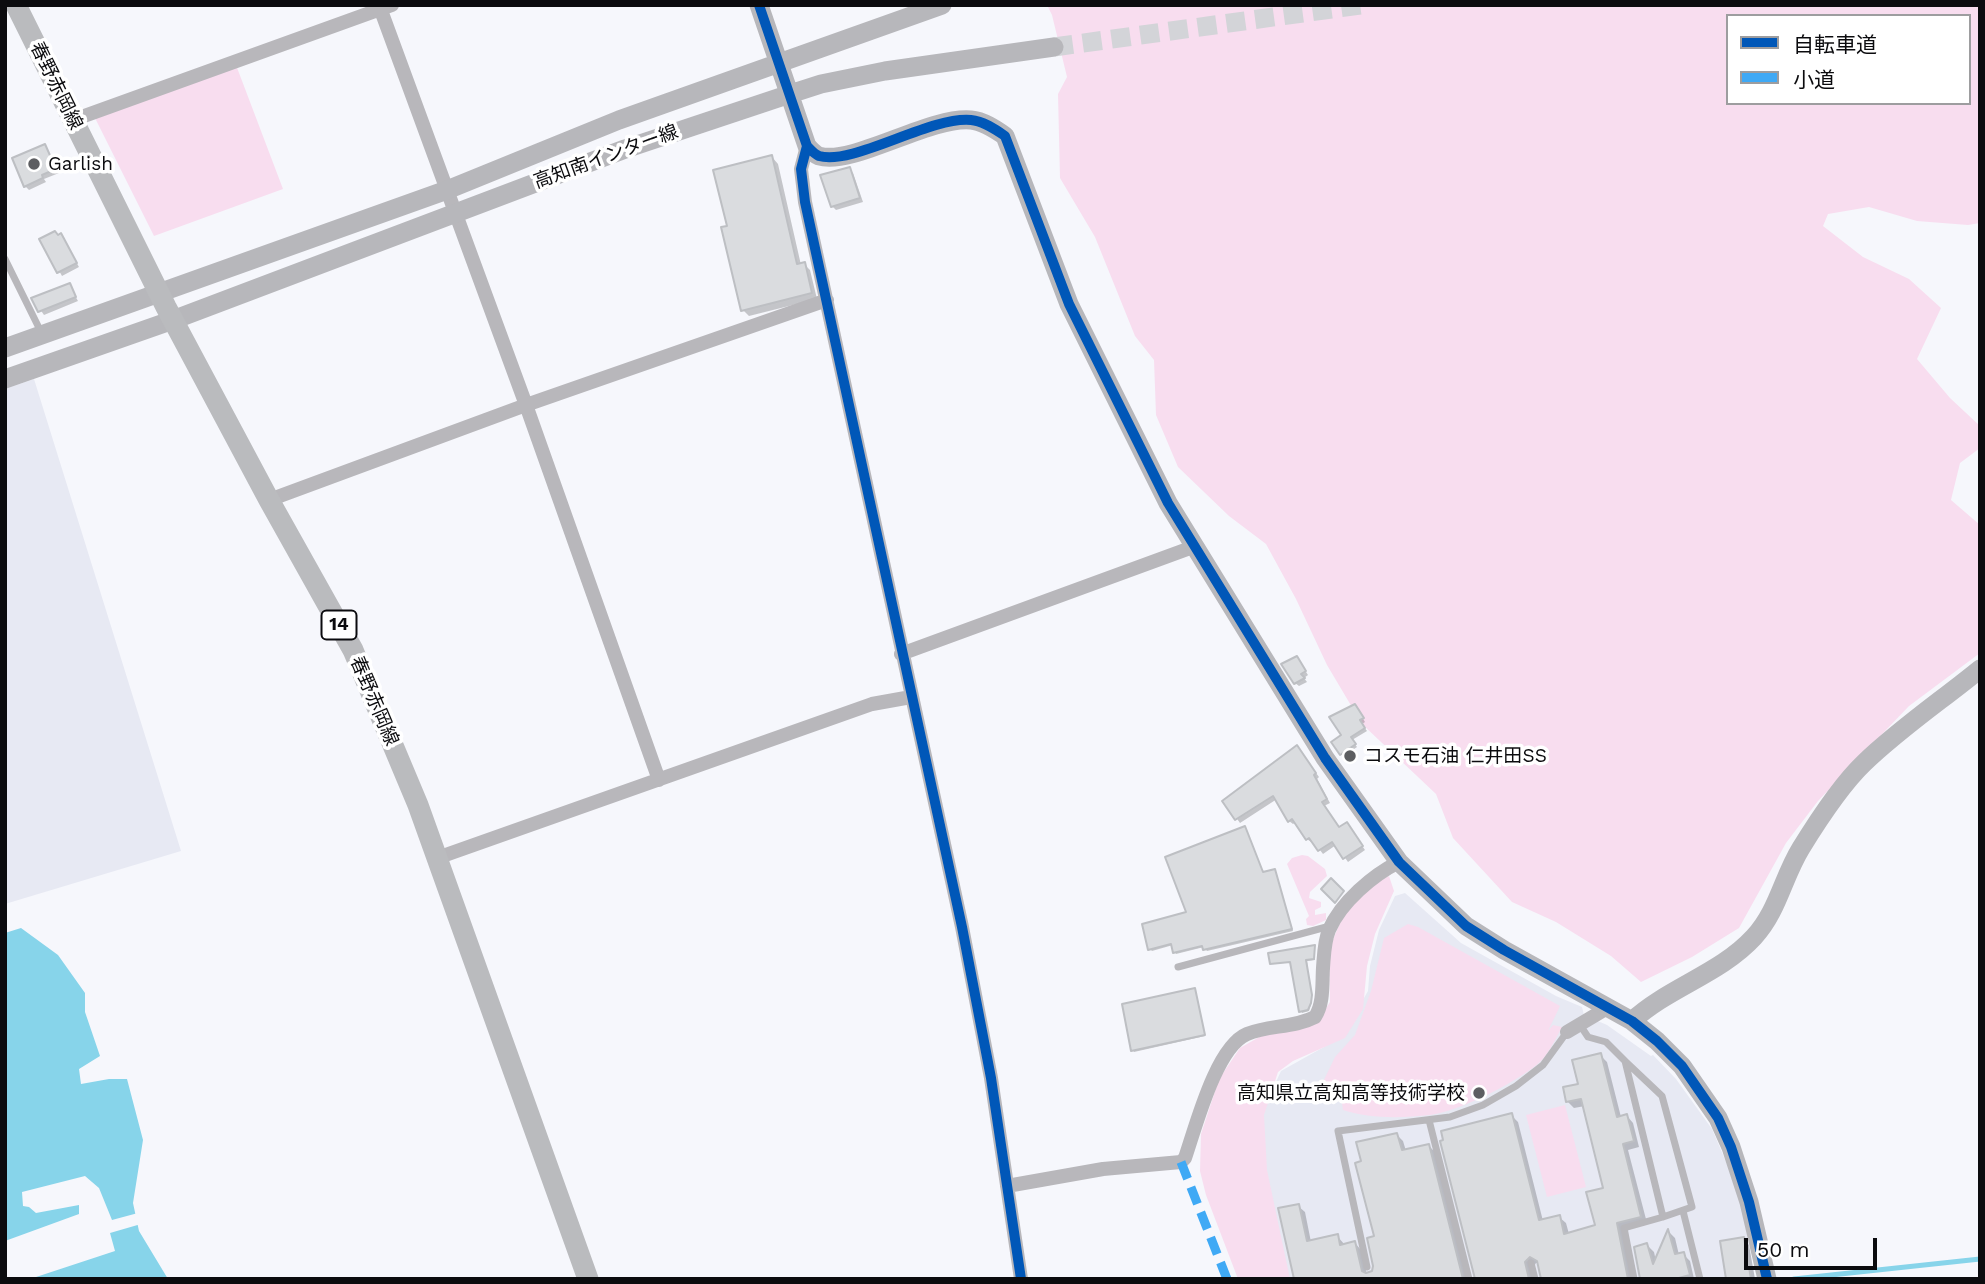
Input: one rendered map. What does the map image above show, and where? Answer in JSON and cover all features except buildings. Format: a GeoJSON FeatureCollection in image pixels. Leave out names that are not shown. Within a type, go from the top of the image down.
{"type":"FeatureCollection","features":[{"type":"Feature","properties":{"kind":"main road","name":"春野赤岡線"},"geometry":{"type":"LineString","coordinates":[[16,5],[173,320],[353,650],[418,805],[588,1279]]}},
{"type":"Feature","properties":{"kind":"street"},"geometry":{"type":"LineString","coordinates":[[760,5],[807,146],[814,153],[822,157],[844,155],[941,124],[971,120],[992,127],[1005,136],[1069,304],[1168,503],[1325,758],[1399,862],[1466,926],[1632,1021],[1682,1066],[1718,1118],[1741,1175],[1767,1279]]}},
{"type":"Feature","properties":{"kind":"street","name":"高知南インター線"},"geometry":{"type":"LineString","coordinates":[[5,348],[447,190],[618,120],[942,5]]}},
{"type":"Feature","properties":{"kind":"street"},"geometry":{"type":"LineString","coordinates":[[73,120],[383,7],[659,780]]}},
{"type":"Feature","properties":{"kind":"street","name":"高知南インター線"},"geometry":{"type":"LineString","coordinates":[[5,379],[173,320],[625,149],[821,84],[885,71],[1054,47]]}},
{"type":"Feature","properties":{"kind":"street"},"geometry":{"type":"LineString","coordinates":[[807,146],[802,169],[805,202],[962,927],[991,1078],[1021,1279]]}},
{"type":"Feature","properties":{"kind":"street"},"geometry":{"type":"LineString","coordinates":[[269,500],[526,405],[827,299]]}},
{"type":"Feature","properties":{"kind":"street"},"geometry":{"type":"LineString","coordinates":[[901,654],[1193,547]]}},
{"type":"Feature","properties":{"kind":"street"},"geometry":{"type":"LineString","coordinates":[[1632,1021],[1649,1006],[1726,962],[1749,942],[1773,911],[1801,848],[1853,774],[1870,757],[1980,669]]}},
{"type":"Feature","properties":{"kind":"street"},"geometry":{"type":"LineString","coordinates":[[437,858],[872,704],[911,697]]}},
{"type":"Feature","properties":{"kind":"street"},"geometry":{"type":"LineString","coordinates":[[1007,1186],[1103,1169],[1181,1162],[1185,1158],[1218,1065],[1226,1050],[1247,1034],[1315,1017],[1320,1011],[1324,955],[1331,926],[1359,891],[1387,868],[1399,862]]}},
{"type":"Feature","properties":{"kind":"street"},"geometry":{"type":"LineString","coordinates":[[1574,1028],[1609,1007]]}},
{"type":"Feature","properties":{"kind":"lane"},"geometry":{"type":"LineString","coordinates":[[5,260],[42,336]]}},
{"type":"Feature","properties":{"kind":"lane"},"geometry":{"type":"LineString","coordinates":[[1178,967],[1331,926]]}},
{"type":"Feature","properties":{"kind":"lane"},"geometry":{"type":"LineString","coordinates":[[1367,1267],[1338,1131],[1429,1120],[1483,1105],[1516,1086],[1543,1065],[1574,1028],[1588,1037],[1606,1042],[1662,1096],[1692,1208],[1624,1228],[1634,1279]]}},
{"type":"Feature","properties":{"kind":"lane"},"geometry":{"type":"LineString","coordinates":[[1625,1061],[1663,1217]]}},
{"type":"Feature","properties":{"kind":"lane"},"geometry":{"type":"LineString","coordinates":[[1429,1120],[1469,1279]]}},
{"type":"Feature","properties":{"kind":"lane"},"geometry":{"type":"LineString","coordinates":[[1683,1211],[1700,1279]]}},
{"type":"Feature","properties":{"kind":"lane"},"geometry":{"type":"LineString","coordinates":[[1531,1263],[1535,1279]]}},
{"type":"Feature","properties":{"kind":"shaded area"},"geometry":{"type":"Polygon","coordinates":[[[1047,5],[1980,5],[1980,223],[1968,225],[1917,221],[1869,207],[1828,214],[1823,226],[1863,257],[1909,279],[1941,308],[1917,359],[1950,398],[1980,426],[1980,448],[1960,463],[1951,500],[1980,525],[1980,653],[1909,706],[1818,801],[1786,843],[1739,928],[1692,957],[1641,982],[1611,956],[1556,922],[1512,902],[1453,838],[1436,794],[1362,724],[1327,665],[1266,544],[1229,516],[1178,467],[1156,415],[1154,360],[1135,336],[1095,237],[1060,178],[1058,94],[1067,77],[1052,15],[1047,5]]]}},
{"type":"Feature","properties":{"kind":"shaded area"},"geometry":{"type":"Polygon","coordinates":[[[236,65],[283,189],[154,236],[95,118],[236,65]]]}},
{"type":"Feature","properties":{"kind":"shaded area"},"geometry":{"type":"Polygon","coordinates":[[[34,379],[181,851],[5,904],[5,389],[34,379]]]}},
{"type":"Feature","properties":{"kind":"shaded area"},"geometry":{"type":"Polygon","coordinates":[[[1308,856],[1325,869],[1327,876],[1310,892],[1309,898],[1321,902],[1315,915],[1326,913],[1326,920],[1313,926],[1307,925],[1306,919],[1309,916],[1287,864],[1292,858],[1308,856]]]}},
{"type":"Feature","properties":{"kind":"shaded area"},"geometry":{"type":"Polygon","coordinates":[[[1389,876],[1394,891],[1375,934],[1367,966],[1363,1009],[1345,1038],[1293,1061],[1278,1072],[1264,1115],[1267,1170],[1290,1279],[1238,1279],[1206,1195],[1200,1171],[1201,1134],[1219,1079],[1240,1048],[1261,1036],[1316,1024],[1330,1002],[1329,949],[1343,916],[1373,883],[1389,876]]]}},
{"type":"Feature","properties":{"kind":"shaded area","name":"高知県立高知高等技術学校"},"geometry":{"type":"Polygon","coordinates":[[[1405,893],[1461,943],[1556,996],[1582,1007],[1584,1015],[1607,1025],[1653,1055],[1676,1079],[1712,1129],[1735,1183],[1755,1279],[1285,1279],[1261,1143],[1261,1115],[1281,1071],[1331,1043],[1349,1024],[1368,991],[1370,966],[1379,930],[1395,896],[1405,893]]]}},
{"type":"Feature","properties":{"kind":"shaded area"},"geometry":{"type":"Polygon","coordinates":[[[1408,924],[1418,927],[1560,1006],[1548,1031],[1553,1025],[1562,1027],[1545,1056],[1533,1068],[1472,1102],[1430,1115],[1375,1116],[1343,1110],[1342,1103],[1348,1101],[1322,1084],[1335,1057],[1355,1035],[1371,991],[1384,938],[1408,924]]]}},
{"type":"Feature","properties":{"kind":"shaded area"},"geometry":{"type":"Polygon","coordinates":[[[1565,1105],[1586,1187],[1547,1197],[1526,1115],[1565,1105]]]}},
{"type":"Feature","properties":{"kind":"water"},"geometry":{"type":"Polygon","coordinates":[[[21,928],[58,955],[85,993],[127,1079],[143,1140],[133,1203],[139,1231],[168,1279],[5,1279],[5,933],[21,928]]]}},
{"type":"Feature","properties":{"kind":"pier"},"geometry":{"type":"Polygon","coordinates":[[[87,990],[130,1076],[127,1079],[81,1084],[79,1069],[100,1056],[85,1012],[87,990]]]}},
{"type":"Feature","properties":{"kind":"pier"},"geometry":{"type":"Polygon","coordinates":[[[85,1176],[99,1188],[112,1220],[138,1213],[141,1224],[110,1233],[115,1251],[30,1279],[5,1279],[5,1241],[79,1214],[79,1205],[36,1213],[23,1206],[22,1192],[85,1176]]]}},
{"type":"Feature","properties":{"kind":"waterway"},"geometry":{"type":"LineString","coordinates":[[1794,1279],[1980,1259]]}},
{"type":"Feature","properties":{"kind":"tunnel"},"geometry":{"type":"LineString","coordinates":[[1054,47],[1361,5]]}},
{"type":"Feature","properties":{"kind":"marked path"},"geometry":{"type":"LineString","coordinates":[[1181,1162],[1227,1279]]}},
{"type":"Feature","properties":{"kind":"cycle path"},"geometry":{"type":"LineString","coordinates":[[759,5],[807,146],[817,155],[834,157],[851,154],[954,121],[980,122],[1005,136],[1069,304],[1168,503],[1325,758],[1399,862],[1466,926],[1632,1021],[1682,1066],[1718,1118],[1731,1147],[1749,1202],[1767,1279]]}},
{"type":"Feature","properties":{"kind":"cycle path"},"geometry":{"type":"LineString","coordinates":[[807,146],[801,169],[805,202],[962,927],[991,1078],[1021,1279]]}},
{"type":"Feature","properties":{"kind":"place","name":"Garlish"},"geometry":{"type":"Point","coordinates":[34,164]}},
{"type":"Feature","properties":{"kind":"place","name":"コスモ石油 仁井田SS"},"geometry":{"type":"Point","coordinates":[1350,756]}},
{"type":"Feature","properties":{"kind":"place","name":"高知県立高知高等技術学校"},"geometry":{"type":"Point","coordinates":[1479,1093]}}]}
